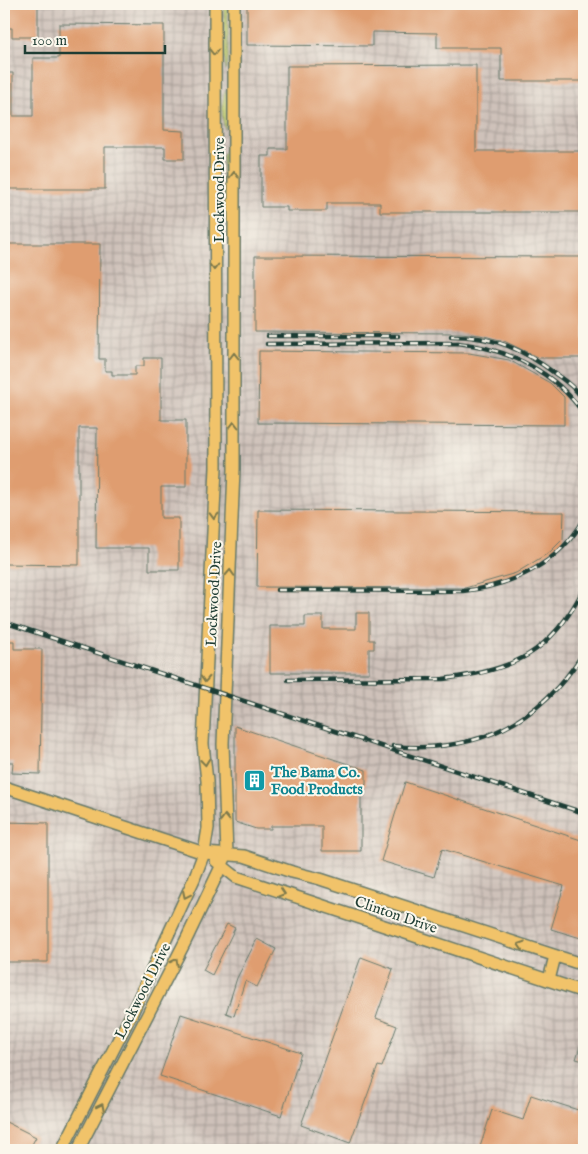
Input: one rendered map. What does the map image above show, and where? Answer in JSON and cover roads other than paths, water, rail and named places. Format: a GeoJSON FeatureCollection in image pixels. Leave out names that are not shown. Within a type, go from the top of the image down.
{"type":"FeatureCollection","features":[{"type":"Feature","properties":{"kind":"main road","name":"Lockwood Drive"},"geometry":{"type":"LineString","coordinates":[[62,1150],[117,1043],[194,879],[204,853],[208,828],[204,744],[205,689],[216,468],[214,4]]}},
{"type":"Feature","properties":{"kind":"main road","name":"Lockwood Drive"},"geometry":{"type":"LineString","coordinates":[[78,1150],[162,988],[227,854],[223,744],[234,469],[234,4]]}},
{"type":"Feature","properties":{"kind":"main road"},"geometry":{"type":"LineString","coordinates":[[214,80],[234,80]]}},
{"type":"Feature","properties":{"kind":"main road"},"geometry":{"type":"LineString","coordinates":[[214,139],[234,140]]}},
{"type":"Feature","properties":{"kind":"main road","name":"Clinton Drive"},"geometry":{"type":"LineString","coordinates":[[4,787],[204,853],[244,856],[320,879],[584,965]]}},
{"type":"Feature","properties":{"kind":"main road","name":"Clinton Drive"},"geometry":{"type":"LineString","coordinates":[[204,853],[236,877],[584,992]]}},
{"type":"Feature","properties":{"kind":"main road"},"geometry":{"type":"LineString","coordinates":[[548,980],[555,956]]}},
{"type":"Feature","properties":{"kind":"main road"},"geometry":{"type":"LineString","coordinates":[[147,980],[162,988]]}},
{"type":"Feature","properties":{"kind":"main road"},"geometry":{"type":"LineString","coordinates":[[117,1043],[130,1049]]}},
{"type":"Feature","properties":{"kind":"main road"},"geometry":{"type":"LineString","coordinates":[[97,1081],[111,1087]]}},
{"type":"Feature","properties":{"kind":"railway"},"geometry":{"type":"LineString","coordinates":[[268,336],[398,336]]}},
{"type":"Feature","properties":{"kind":"railway"},"geometry":{"type":"LineString","coordinates":[[451,336],[481,338],[520,351],[565,381],[576,390],[584,402]]}},
{"type":"Feature","properties":{"kind":"railway"},"geometry":{"type":"LineString","coordinates":[[267,344],[458,343],[477,346],[513,357],[545,375],[559,386],[584,414]]}},
{"type":"Feature","properties":{"kind":"railway"},"geometry":{"type":"LineString","coordinates":[[277,590],[463,591],[499,584],[533,570],[548,560],[574,535],[584,519]]}},
{"type":"Feature","properties":{"kind":"railway"},"geometry":{"type":"LineString","coordinates":[[288,680],[443,679],[490,671],[528,655],[544,643],[558,629],[572,610],[584,588]]}},
{"type":"Feature","properties":{"kind":"railway"},"geometry":{"type":"LineString","coordinates":[[4,622],[584,813]]}},
{"type":"Feature","properties":{"kind":"railway"},"geometry":{"type":"LineString","coordinates":[[393,746],[423,747],[452,745],[503,729],[526,715],[547,698],[567,677],[584,652]]}},
{"type":"Feature","properties":{"kind":"place","name":"The Bama Co. Food Products"},"geometry":{"type":"Point","coordinates":[255,781]}}]}
